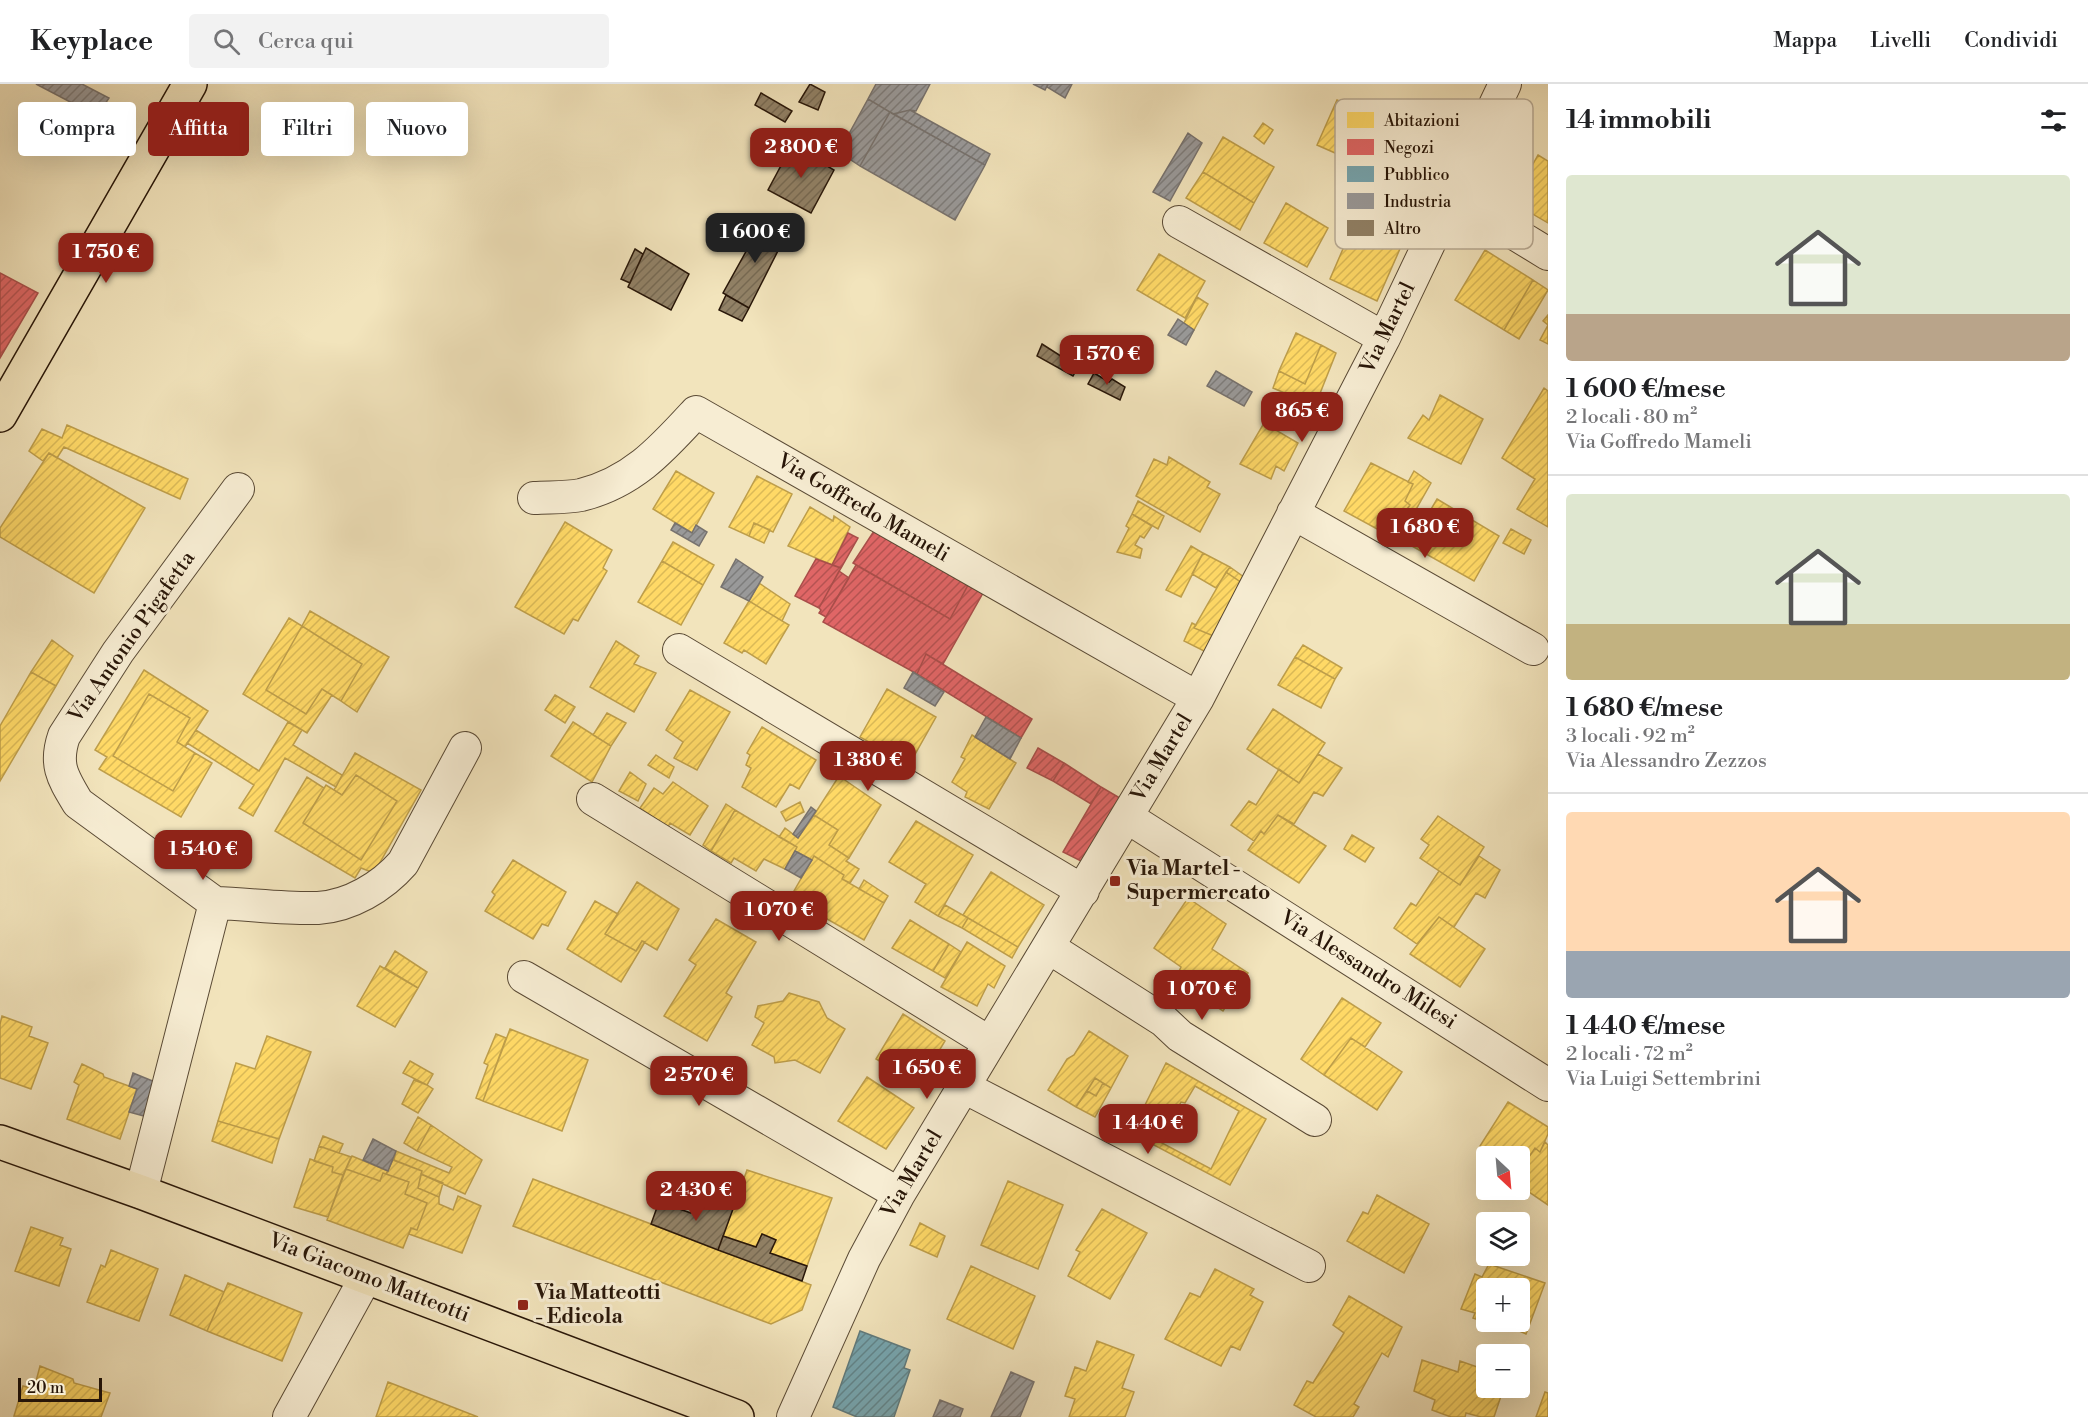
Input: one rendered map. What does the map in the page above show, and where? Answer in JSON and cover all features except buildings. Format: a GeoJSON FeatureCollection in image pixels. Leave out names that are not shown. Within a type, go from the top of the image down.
{"type":"FeatureCollection","features":[{"type":"Feature","properties":{"kind":"main road"},"geometry":{"type":"LineString","coordinates":[[0,415],[190,84]]}},
{"type":"Feature","properties":{"kind":"main road","name":"Via Giacomo Matteotti"},"geometry":{"type":"LineString","coordinates":[[0,1142],[141,1192],[737,1417]]}},
{"type":"Feature","properties":{"kind":"street","name":"Via Martel"},"geometry":{"type":"LineString","coordinates":[[1498,99],[1505,84]]}},
{"type":"Feature","properties":{"kind":"street"},"geometry":{"type":"LineString","coordinates":[[1179,222],[1384,338]]}},
{"type":"Feature","properties":{"kind":"street"},"geometry":{"type":"LineString","coordinates":[[1533,245],[1548,254]]}},
{"type":"Feature","properties":{"kind":"street","name":"Via Martel"},"geometry":{"type":"LineString","coordinates":[[793,1417],[864,1259],[899,1194],[1198,698],[1384,338],[1427,249]]}},
{"type":"Feature","properties":{"kind":"street","name":"Via Goffredo Mameli"},"geometry":{"type":"LineString","coordinates":[[534,498],[580,495],[622,480],[662,450],[696,411],[807,477],[1198,698]]}},
{"type":"Feature","properties":{"kind":"street","name":"Via Antonio Pigafetta"},"geometry":{"type":"LineString","coordinates":[[216,903],[78,802],[64,780],[59,764],[59,751],[64,736],[118,652],[238,489]]}},
{"type":"Feature","properties":{"kind":"street"},"geometry":{"type":"LineString","coordinates":[[1293,513],[1533,649]]}},
{"type":"Feature","properties":{"kind":"street"},"geometry":{"type":"LineString","coordinates":[[679,650],[1083,891]]}},
{"type":"Feature","properties":{"kind":"street"},"geometry":{"type":"LineString","coordinates":[[141,1192],[216,903],[319,908],[346,902],[377,887],[403,864],[465,748]]}},
{"type":"Feature","properties":{"kind":"street"},"geometry":{"type":"LineString","coordinates":[[593,799],[990,1043]]}},
{"type":"Feature","properties":{"kind":"street","name":"Via Alessandro Milesi"},"geometry":{"type":"LineString","coordinates":[[1127,817],[1548,1085]]}},
{"type":"Feature","properties":{"kind":"street"},"geometry":{"type":"LineString","coordinates":[[1048,947],[1164,1021],[1180,1036],[1315,1120]]}},
{"type":"Feature","properties":{"kind":"street"},"geometry":{"type":"LineString","coordinates":[[524,977],[899,1194]]}},
{"type":"Feature","properties":{"kind":"street"},"geometry":{"type":"LineString","coordinates":[[964,1087],[1309,1266]]}},
{"type":"Feature","properties":{"kind":"street"},"geometry":{"type":"LineString","coordinates":[[289,1417],[366,1277]]}},
{"type":"Feature","properties":{"kind":"place","name":"Via Martel - Supermercato"},"geometry":{"type":"Point","coordinates":[1115,881]}},
{"type":"Feature","properties":{"kind":"place","name":"Via Matteotti - Edicola"},"geometry":{"type":"Point","coordinates":[523,1305]}}]}
